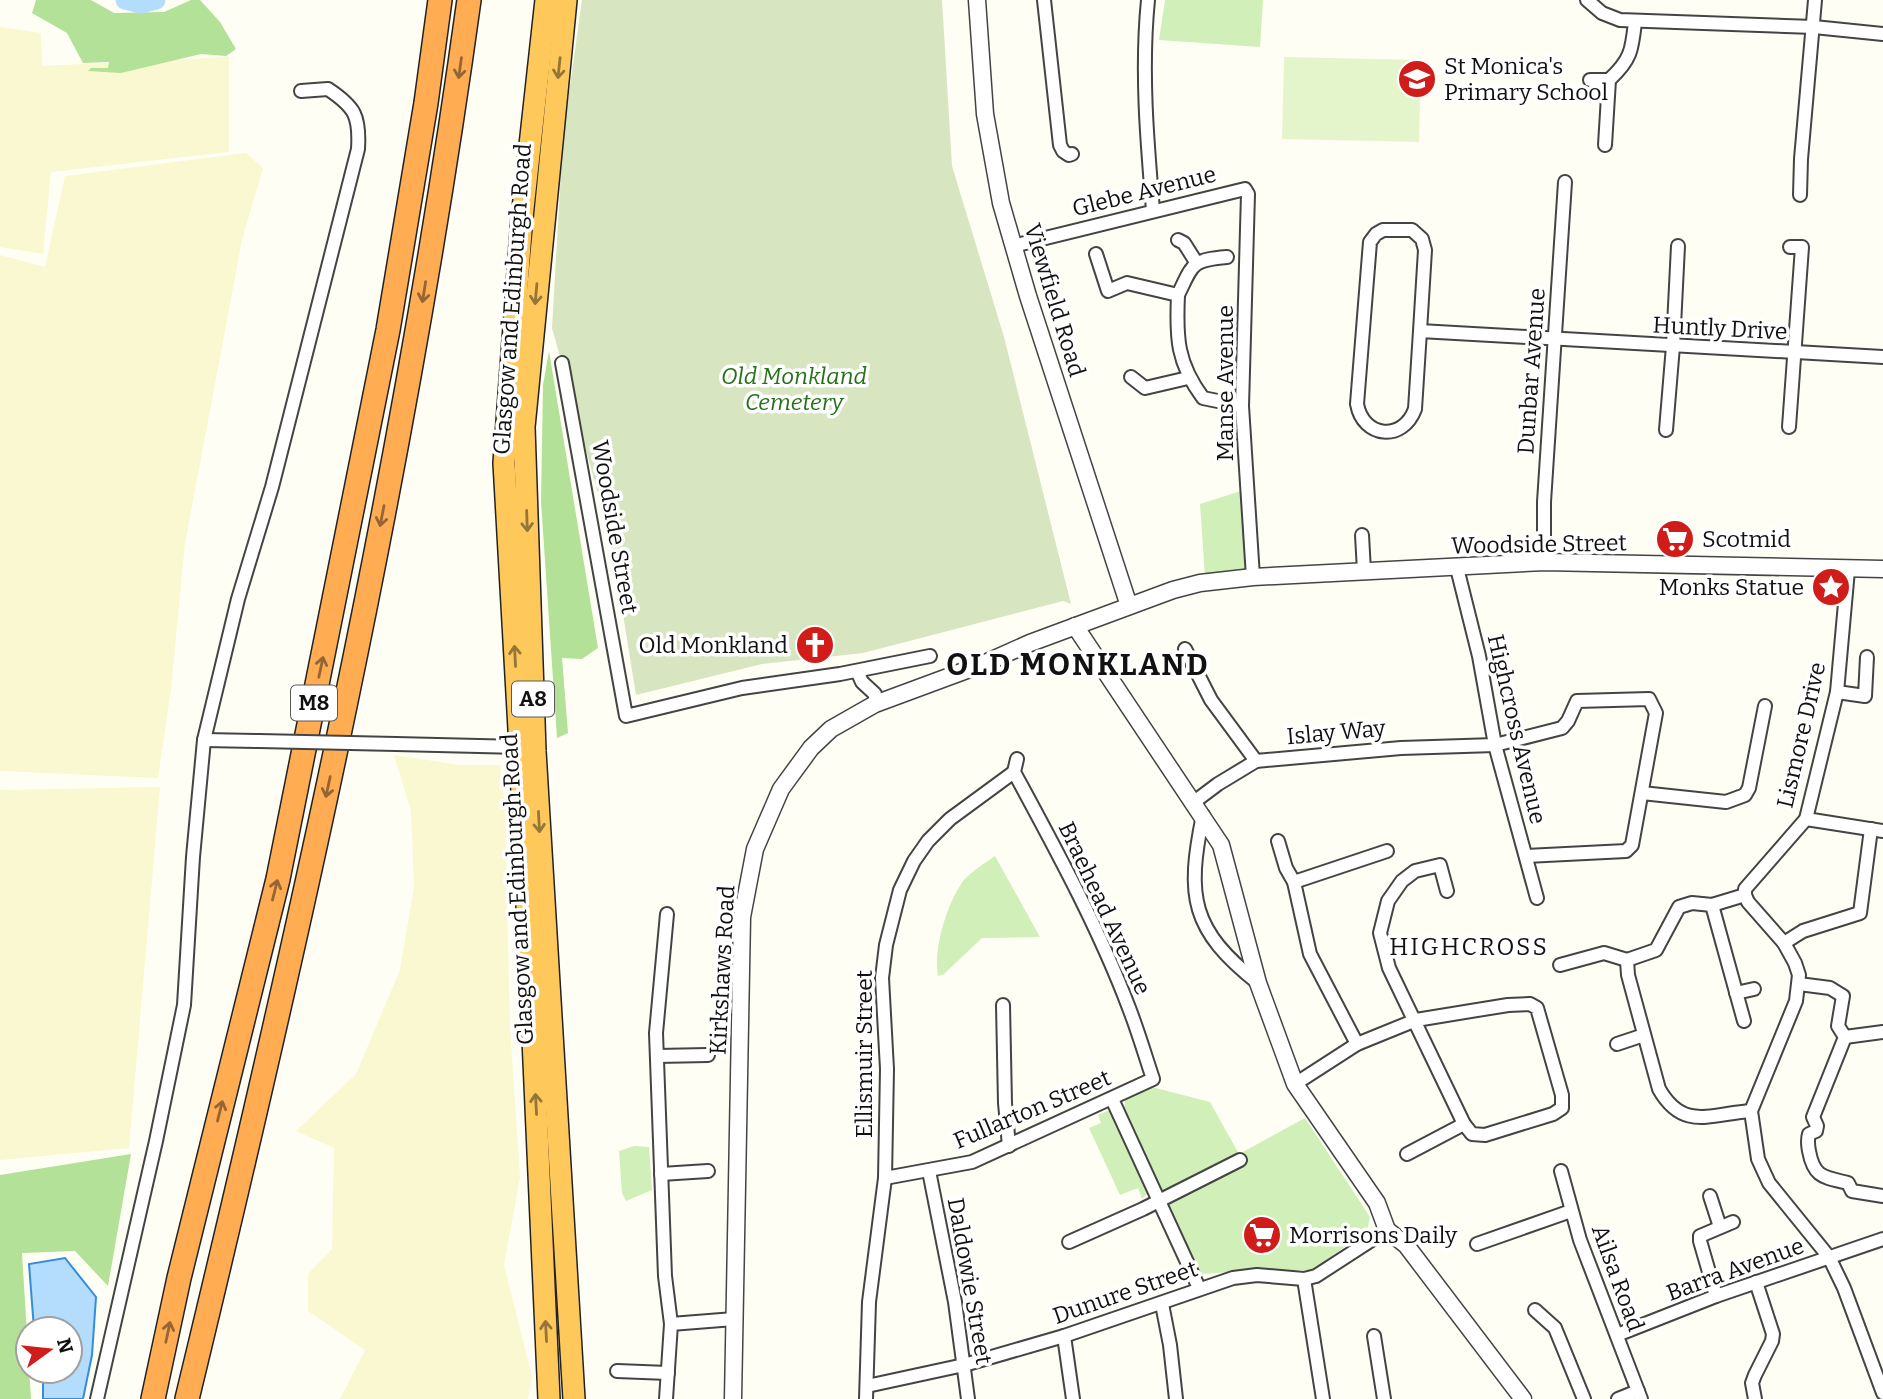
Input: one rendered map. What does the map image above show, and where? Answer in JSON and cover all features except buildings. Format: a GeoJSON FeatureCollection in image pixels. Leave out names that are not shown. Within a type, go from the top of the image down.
{"type":"FeatureCollection","features":[{"type":"Feature","properties":{"kind":"highway","name":"M8"},"geometry":{"type":"LineString","coordinates":[[153,1399],[183,1264],[278,879],[387,330],[426,103],[439,0]]}},
{"type":"Feature","properties":{"kind":"highway","name":"M8"},"geometry":{"type":"LineString","coordinates":[[187,1399],[305,901],[355,657],[414,351],[469,0]]}},
{"type":"Feature","properties":{"kind":"highway","name":"Glasgow and Edinburgh Road"},"geometry":{"type":"LineString","coordinates":[[546,0],[522,218],[504,463],[520,747],[549,1399]]}},
{"type":"Feature","properties":{"kind":"highway","name":"Glasgow and Edinburgh Road"},"geometry":{"type":"LineString","coordinates":[[566,0],[524,427],[535,751],[573,1399]]}},
{"type":"Feature","properties":{"kind":"street","name":"Viewfield Road"},"geometry":{"type":"LineString","coordinates":[[977,0],[985,114],[1001,203],[1129,606]]}},
{"type":"Feature","properties":{"kind":"street"},"geometry":{"type":"LineString","coordinates":[[1044,0],[1060,145],[1062,151],[1072,154]]}},
{"type":"Feature","properties":{"kind":"street"},"geometry":{"type":"LineString","coordinates":[[1148,0],[1144,41],[1147,143],[1153,210]]}},
{"type":"Feature","properties":{"kind":"street"},"geometry":{"type":"LineString","coordinates":[[1587,0],[1602,13],[1635,22],[1814,27],[1883,34]]}},
{"type":"Feature","properties":{"kind":"street"},"geometry":{"type":"LineString","coordinates":[[1801,195],[1801,159],[1815,0]]}},
{"type":"Feature","properties":{"kind":"street"},"geometry":{"type":"LineString","coordinates":[[1590,80],[1609,80],[1623,67],[1631,53],[1635,22]]}},
{"type":"Feature","properties":{"kind":"street"},"geometry":{"type":"LineString","coordinates":[[1605,145],[1609,80]]}},
{"type":"Feature","properties":{"kind":"street"},"geometry":{"type":"LineString","coordinates":[[97,1399],[156,1141],[184,1004],[192,857],[204,740],[234,611],[272,487],[358,149],[359,128],[354,110],[328,89],[301,91]]}},
{"type":"Feature","properties":{"kind":"street","name":"Dunbar Avenue"},"geometry":{"type":"LineString","coordinates":[[1544,562],[1544,502],[1565,182]]}},
{"type":"Feature","properties":{"kind":"street","name":"Glebe Avenue"},"geometry":{"type":"LineString","coordinates":[[1013,246],[1245,189]]}},
{"type":"Feature","properties":{"kind":"street","name":"Manse Avenue"},"geometry":{"type":"LineString","coordinates":[[1245,189],[1248,194],[1241,406],[1253,577]]}},
{"type":"Feature","properties":{"kind":"street"},"geometry":{"type":"LineString","coordinates":[[1383,230],[1412,230],[1422,239],[1426,250],[1420,331],[1415,409],[1411,419],[1405,427],[1396,431],[1374,429],[1364,422],[1357,404],[1370,242],[1383,230]]}},
{"type":"Feature","properties":{"kind":"street"},"geometry":{"type":"LineString","coordinates":[[1178,240],[1184,243],[1196,262]]}},
{"type":"Feature","properties":{"kind":"street"},"geometry":{"type":"LineString","coordinates":[[1666,430],[1678,246]]}},
{"type":"Feature","properties":{"kind":"street"},"geometry":{"type":"LineString","coordinates":[[1788,427],[1802,247],[1790,247]]}},
{"type":"Feature","properties":{"kind":"street"},"geometry":{"type":"LineString","coordinates":[[1096,254],[1108,291],[1126,283],[1178,295]]}},
{"type":"Feature","properties":{"kind":"street"},"geometry":{"type":"LineString","coordinates":[[1227,257],[1196,262],[1178,295],[1176,332],[1188,378],[1203,398],[1241,406]]}},
{"type":"Feature","properties":{"kind":"street","name":"Huntly Drive"},"geometry":{"type":"LineString","coordinates":[[1420,331],[1883,357]]}},
{"type":"Feature","properties":{"kind":"street","name":"Woodside Street"},"geometry":{"type":"LineString","coordinates":[[562,363],[626,716],[741,688],[857,671],[930,656]]}},
{"type":"Feature","properties":{"kind":"street"},"geometry":{"type":"LineString","coordinates":[[1131,377],[1145,388],[1188,378]]}},
{"type":"Feature","properties":{"kind":"street"},"geometry":{"type":"LineString","coordinates":[[1362,536],[1364,571]]}},
{"type":"Feature","properties":{"kind":"street","name":"Woodside Street"},"geometry":{"type":"LineString","coordinates":[[978,666],[1075,626],[1182,587],[1253,577],[1544,562],[1883,569]]}},
{"type":"Feature","properties":{"kind":"street","name":"Highcross Avenue"},"geometry":{"type":"LineString","coordinates":[[1457,568],[1479,656],[1495,745],[1538,898]]}},
{"type":"Feature","properties":{"kind":"street","name":"Lismore Drive"},"geometry":{"type":"LineString","coordinates":[[1745,894],[1745,889],[1806,819],[1837,692],[1848,569]]}},
{"type":"Feature","properties":{"kind":"street"},"geometry":{"type":"LineString","coordinates":[[1075,626],[1221,845],[1258,983],[1295,1084],[1377,1203],[1387,1230],[1406,1245],[1523,1399]]}},
{"type":"Feature","properties":{"kind":"street"},"geometry":{"type":"LineString","coordinates":[[1185,649],[1211,699],[1256,761]]}},
{"type":"Feature","properties":{"kind":"street"},"geometry":{"type":"LineString","coordinates":[[1837,692],[1865,696],[1867,657]]}},
{"type":"Feature","properties":{"kind":"street","name":"Kirkshaws Road"},"geometry":{"type":"LineString","coordinates":[[733,1399],[742,917],[755,849],[781,789],[794,768],[831,729],[874,704],[978,666]]}},
{"type":"Feature","properties":{"kind":"street"},"geometry":{"type":"LineString","coordinates":[[857,671],[862,682],[875,694],[874,704]]}},
{"type":"Feature","properties":{"kind":"street","name":"Islay Way"},"geometry":{"type":"LineString","coordinates":[[1198,809],[1218,784],[1256,761],[1413,747],[1495,745],[1562,728],[1577,701],[1649,699],[1656,713],[1642,793]]}},
{"type":"Feature","properties":{"kind":"street"},"geometry":{"type":"LineString","coordinates":[[1526,856],[1626,851],[1632,845],[1642,793],[1726,802],[1745,795],[1749,788],[1765,706]]}},
{"type":"Feature","properties":{"kind":"street"},"geometry":{"type":"LineString","coordinates":[[204,740],[520,747]]}},
{"type":"Feature","properties":{"kind":"street"},"geometry":{"type":"LineString","coordinates":[[1014,772],[1017,759]]}},
{"type":"Feature","properties":{"kind":"street","name":"Braehead Avenue"},"geometry":{"type":"LineString","coordinates":[[1014,772],[1098,937],[1129,1007],[1153,1079]]}},
{"type":"Feature","properties":{"kind":"street","name":"Ellismuir Street"},"geometry":{"type":"LineString","coordinates":[[867,1392],[869,1302],[884,1178],[887,1069],[882,1008],[886,945],[900,890],[914,861],[943,826],[1014,772]]}},
{"type":"Feature","properties":{"kind":"street"},"geometry":{"type":"LineString","coordinates":[[1198,809],[1195,862],[1195,898],[1198,910],[1205,926],[1228,956],[1258,983]]}},
{"type":"Feature","properties":{"kind":"street"},"geometry":{"type":"LineString","coordinates":[[1784,943],[1803,931],[1860,913],[1877,830],[1806,819]]}},
{"type":"Feature","properties":{"kind":"street"},"geometry":{"type":"LineString","coordinates":[[1278,841],[1286,869],[1294,882],[1310,954],[1357,1044]]}},
{"type":"Feature","properties":{"kind":"street"},"geometry":{"type":"LineString","coordinates":[[1294,882],[1387,850]]}},
{"type":"Feature","properties":{"kind":"street"},"geometry":{"type":"LineString","coordinates":[[1295,1084],[1357,1044],[1416,1020],[1530,1004],[1537,1008],[1562,1095],[1562,1108],[1553,1114],[1485,1135],[1472,1134],[1464,1124],[1416,1020],[1390,968],[1380,933],[1383,916],[1394,891],[1415,871],[1440,865],[1447,891]]}},
{"type":"Feature","properties":{"kind":"street"},"geometry":{"type":"LineString","coordinates":[[1560,965],[1604,953],[1626,960],[1656,950],[1679,907],[1692,903],[1712,905],[1745,894],[1748,902],[1784,943],[1795,963],[1799,984],[1796,1000],[1751,1111],[1758,1159],[1769,1182],[1829,1257],[1844,1288],[1883,1393]]}},
{"type":"Feature","properties":{"kind":"street"},"geometry":{"type":"LineString","coordinates":[[1712,905],[1744,1021]]}},
{"type":"Feature","properties":{"kind":"street"},"geometry":{"type":"LineString","coordinates":[[666,1399],[671,1324],[665,1276],[656,1032],[667,914]]}},
{"type":"Feature","properties":{"kind":"street"},"geometry":{"type":"LineString","coordinates":[[1626,960],[1659,1089],[1668,1104],[1677,1112],[1688,1116],[1704,1117],[1751,1111]]}},
{"type":"Feature","properties":{"kind":"street"},"geometry":{"type":"LineString","coordinates":[[1799,984],[1830,988],[1843,996],[1838,1026],[1845,1037]]}},
{"type":"Feature","properties":{"kind":"street"},"geometry":{"type":"LineString","coordinates":[[1736,993],[1754,989]]}},
{"type":"Feature","properties":{"kind":"street"},"geometry":{"type":"LineString","coordinates":[[1003,1005],[1005,1103],[1009,1146]]}},
{"type":"Feature","properties":{"kind":"street"},"geometry":{"type":"LineString","coordinates":[[1845,1037],[1883,1032]]}},
{"type":"Feature","properties":{"kind":"street"},"geometry":{"type":"LineString","coordinates":[[1617,1044],[1644,1035]]}},
{"type":"Feature","properties":{"kind":"street"},"geometry":{"type":"LineString","coordinates":[[1845,1037],[1813,1116],[1816,1131],[1809,1134],[1807,1141],[1812,1166],[1822,1177],[1848,1183],[1852,1191],[1883,1196]]}},
{"type":"Feature","properties":{"kind":"street"},"geometry":{"type":"LineString","coordinates":[[657,1056],[708,1055]]}},
{"type":"Feature","properties":{"kind":"street","name":"Fullarton Street"},"geometry":{"type":"LineString","coordinates":[[884,1178],[972,1162],[1153,1079]]}},
{"type":"Feature","properties":{"kind":"street"},"geometry":{"type":"LineString","coordinates":[[1112,1098],[1199,1288]]}},
{"type":"Feature","properties":{"kind":"street"},"geometry":{"type":"LineString","coordinates":[[1407,1154],[1464,1124]]}},
{"type":"Feature","properties":{"kind":"street"},"geometry":{"type":"LineString","coordinates":[[1069,1242],[1143,1209],[1240,1160]]}},
{"type":"Feature","properties":{"kind":"street"},"geometry":{"type":"LineString","coordinates":[[661,1174],[708,1171]]}},
{"type":"Feature","properties":{"kind":"street","name":"Daldowie Street"},"geometry":{"type":"LineString","coordinates":[[929,1171],[955,1302],[968,1399]]}},
{"type":"Feature","properties":{"kind":"street","name":"Ailsa Road"},"geometry":{"type":"LineString","coordinates":[[1561,1171],[1571,1211],[1639,1395]]}},
{"type":"Feature","properties":{"kind":"street"},"geometry":{"type":"LineString","coordinates":[[1710,1196],[1720,1227]]}},
{"type":"Feature","properties":{"kind":"street"},"geometry":{"type":"LineString","coordinates":[[1477,1244],[1571,1211]]}},
{"type":"Feature","properties":{"kind":"street"},"geometry":{"type":"LineString","coordinates":[[1716,1296],[1700,1241],[1703,1233],[1733,1222]]}},
{"type":"Feature","properties":{"kind":"street"},"geometry":{"type":"LineString","coordinates":[[1323,1399],[1304,1279],[1326,1270],[1387,1230]]}},
{"type":"Feature","properties":{"kind":"street","name":"Barra Avenue"},"geometry":{"type":"LineString","coordinates":[[1617,1335],[1716,1296],[1883,1239]]}},
{"type":"Feature","properties":{"kind":"street","name":"Dunure Street"},"geometry":{"type":"LineString","coordinates":[[867,1392],[1064,1336],[1233,1278],[1257,1275],[1304,1279]]}},
{"type":"Feature","properties":{"kind":"street"},"geometry":{"type":"LineString","coordinates":[[1755,1399],[1752,1383],[1773,1334],[1756,1282]]}},
{"type":"Feature","properties":{"kind":"street"},"geometry":{"type":"LineString","coordinates":[[1162,1304],[1166,1315],[1176,1399]]}},
{"type":"Feature","properties":{"kind":"street"},"geometry":{"type":"LineString","coordinates":[[1535,1310],[1555,1328],[1584,1399]]}},
{"type":"Feature","properties":{"kind":"street"},"geometry":{"type":"LineString","coordinates":[[671,1324],[734,1319]]}},
{"type":"Feature","properties":{"kind":"street"},"geometry":{"type":"LineString","coordinates":[[1064,1336],[1073,1399]]}},
{"type":"Feature","properties":{"kind":"street"},"geometry":{"type":"LineString","coordinates":[[1374,1336],[1384,1399]]}},
{"type":"Feature","properties":{"kind":"street"},"geometry":{"type":"LineString","coordinates":[[617,1371],[668,1373]]}},
{"type":"Feature","properties":{"kind":"street"},"geometry":{"type":"LineString","coordinates":[[1618,1399],[1639,1395]]}},
{"type":"Feature","properties":{"kind":"green space"},"geometry":{"type":"Polygon","coordinates":[[[36,0],[91,0],[114,13],[164,12],[191,0],[200,0],[220,22],[236,49],[226,56],[201,54],[121,73],[88,71],[91,68],[108,68],[109,62],[83,63],[67,33],[32,13],[36,0]]]}},
{"type":"Feature","properties":{"kind":"green space","name":"Old Monkland Cemetery"},"geometry":{"type":"Polygon","coordinates":[[[582,0],[942,0],[952,166],[1004,337],[1071,604],[1063,601],[863,653],[762,664],[636,695],[611,540],[552,328],[563,136],[582,0]]]}},
{"type":"Feature","properties":{"kind":"green space"},"geometry":{"type":"Polygon","coordinates":[[[1165,0],[1263,0],[1260,47],[1159,40],[1165,0]]]}},
{"type":"Feature","properties":{"kind":"green space"},"geometry":{"type":"Polygon","coordinates":[[[0,27],[41,33],[42,66],[229,57],[229,152],[51,172],[43,254],[0,247],[0,27]]]}},
{"type":"Feature","properties":{"kind":"green space"},"geometry":{"type":"Polygon","coordinates":[[[1284,57],[1421,60],[1419,142],[1282,139],[1284,57]]]}},
{"type":"Feature","properties":{"kind":"green space"},"geometry":{"type":"Polygon","coordinates":[[[246,153],[263,168],[242,240],[185,543],[171,689],[158,778],[0,771],[0,255],[45,267],[65,176],[246,153]]]}},
{"type":"Feature","properties":{"kind":"green space"},"geometry":{"type":"Polygon","coordinates":[[[549,351],[598,648],[582,659],[562,658],[568,733],[557,738],[541,502],[543,385],[549,351]]]}},
{"type":"Feature","properties":{"kind":"green space"},"geometry":{"type":"Polygon","coordinates":[[[1244,490],[1249,574],[1205,577],[1200,504],[1244,490]]]}},
{"type":"Feature","properties":{"kind":"green space"},"geometry":{"type":"Polygon","coordinates":[[[394,755],[460,765],[500,765],[505,807],[510,1027],[520,1177],[504,1265],[532,1376],[528,1399],[340,1399],[365,1350],[308,1311],[308,1274],[332,1249],[334,1148],[296,1131],[356,1074],[400,970],[414,887],[411,811],[394,755]]]}},
{"type":"Feature","properties":{"kind":"green space"},"geometry":{"type":"Polygon","coordinates":[[[160,787],[129,1148],[0,1160],[0,790],[160,787]]]}},
{"type":"Feature","properties":{"kind":"green space"},"geometry":{"type":"Polygon","coordinates":[[[995,856],[1040,937],[982,938],[944,974],[938,976],[940,940],[952,900],[964,880],[995,856]]]}},
{"type":"Feature","properties":{"kind":"green space"},"geometry":{"type":"Polygon","coordinates":[[[1152,1087],[1210,1102],[1239,1154],[1305,1118],[1370,1217],[1367,1231],[1312,1270],[1201,1274],[1124,1112],[1125,1100],[1152,1087]]]}},
{"type":"Feature","properties":{"kind":"green space"},"geometry":{"type":"Polygon","coordinates":[[[1110,1110],[1148,1193],[1142,1199],[1138,1188],[1120,1195],[1089,1128],[1101,1123],[1098,1115],[1110,1110]]]}},
{"type":"Feature","properties":{"kind":"green space"},"geometry":{"type":"Polygon","coordinates":[[[634,1146],[649,1147],[652,1190],[626,1201],[622,1193],[619,1151],[634,1146]]]}},
{"type":"Feature","properties":{"kind":"green space"},"geometry":{"type":"Polygon","coordinates":[[[131,1154],[108,1286],[75,1251],[22,1253],[26,1315],[14,1315],[14,1385],[30,1385],[31,1399],[0,1399],[0,1175],[131,1154]]]}},
{"type":"Feature","properties":{"kind":"water"},"geometry":{"type":"Polygon","coordinates":[[[65,1258],[96,1297],[92,1355],[83,1399],[43,1399],[43,1385],[84,1385],[84,1315],[33,1315],[29,1264],[65,1258]]]}},
{"type":"Feature","properties":{"kind":"waterway"},"geometry":{"type":"LineString","coordinates":[[125,0],[141,4],[156,0]]}},
{"type":"Feature","properties":{"kind":"place","name":"St Monica's Primary School"},"geometry":{"type":"Point","coordinates":[1417,79]}},
{"type":"Feature","properties":{"kind":"place","name":"Scotmid"},"geometry":{"type":"Point","coordinates":[1675,539]}},
{"type":"Feature","properties":{"kind":"place","name":"Monks Statue"},"geometry":{"type":"Point","coordinates":[1831,587]}},
{"type":"Feature","properties":{"kind":"place","name":"Old Monkland"},"geometry":{"type":"Point","coordinates":[815,645]}},
{"type":"Feature","properties":{"kind":"place","name":"Morrisons Daily"},"geometry":{"type":"Point","coordinates":[1262,1235]}},
{"type":"Feature","properties":{"kind":"district","name":"OLD MONKLAND"},"geometry":{"type":"Point","coordinates":[1078,665]}},
{"type":"Feature","properties":{"kind":"district","name":"HIGHCROSS"},"geometry":{"type":"Point","coordinates":[1469,947]}}]}
